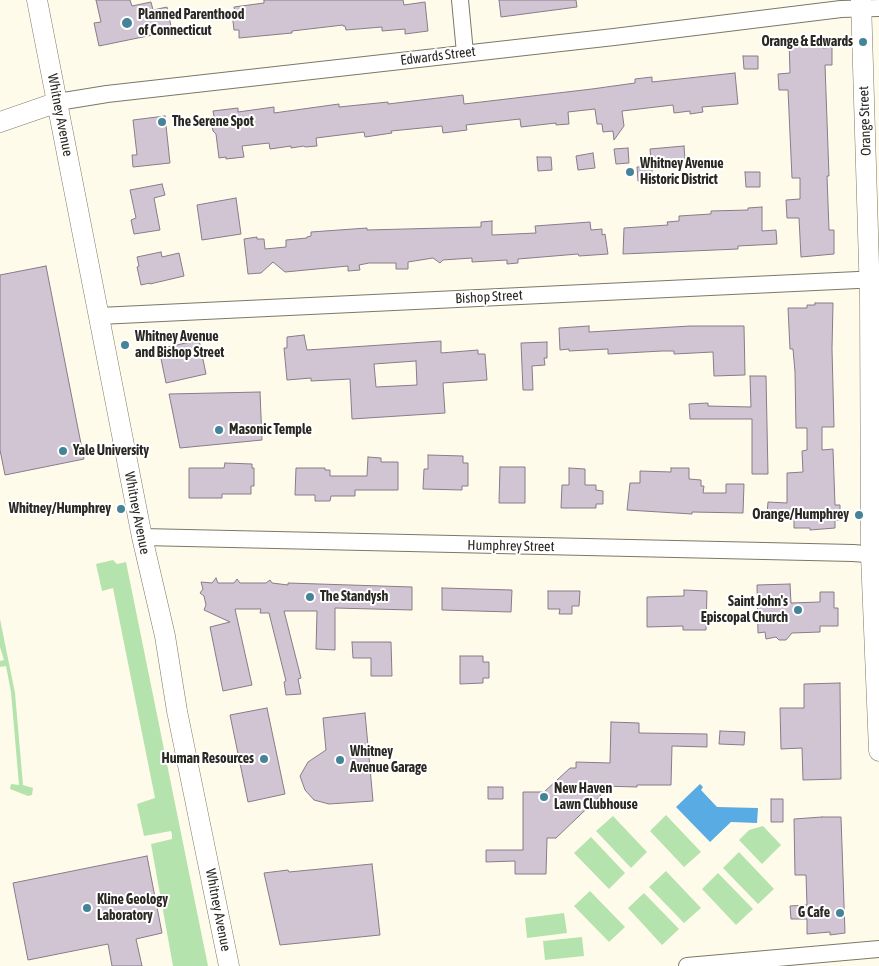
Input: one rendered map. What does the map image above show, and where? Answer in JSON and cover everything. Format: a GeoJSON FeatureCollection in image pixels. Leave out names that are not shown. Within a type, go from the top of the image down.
{"type":"FeatureCollection","features":[{"type":"Feature","properties":{"kind":"main road","name":"Whitney Avenue"},"geometry":{"type":"LineString","coordinates":[[37,0],[142,538],[165,636],[178,711],[229,966]]}},
{"type":"Feature","properties":{"kind":"main road","name":"Orange Street"},"geometry":{"type":"LineString","coordinates":[[867,5],[874,279],[875,555],[879,751]]}},
{"type":"Feature","properties":{"kind":"main road","name":"Edwards Street"},"geometry":{"type":"LineString","coordinates":[[0,122],[58,102]]}},
{"type":"Feature","properties":{"kind":"street"},"geometry":{"type":"LineString","coordinates":[[460,0],[465,53]]}},
{"type":"Feature","properties":{"kind":"street","name":"Edwards Street"},"geometry":{"type":"LineString","coordinates":[[58,102],[107,94],[614,37],[867,5]]}},
{"type":"Feature","properties":{"kind":"street","name":"Bishop Street"},"geometry":{"type":"LineString","coordinates":[[99,316],[874,279]]}},
{"type":"Feature","properties":{"kind":"street","name":"Humphrey Street"},"geometry":{"type":"LineString","coordinates":[[142,538],[833,552],[875,555]]}},
{"type":"Feature","properties":{"kind":"street"},"geometry":{"type":"LineString","coordinates":[[688,966],[879,949]]}},
{"type":"Feature","properties":{"kind":"green space"},"geometry":{"type":"Polygon","coordinates":[[[113,560],[117,564],[126,562],[208,966],[173,966],[151,844],[172,839],[172,835],[171,831],[144,836],[137,804],[155,798],[113,588],[102,591],[96,564],[113,560]]]}},
{"type":"Feature","properties":{"kind":"green space"},"geometry":{"type":"Polygon","coordinates":[[[0,619],[15,693],[23,785],[33,788],[32,795],[28,796],[10,789],[11,784],[19,785],[11,692],[6,666],[0,667],[0,661],[4,660],[0,647],[0,619]]]}},
{"type":"Feature","properties":{"kind":"green space"},"geometry":{"type":"Polygon","coordinates":[[[666,815],[701,852],[684,867],[650,831],[666,815]]]}},
{"type":"Feature","properties":{"kind":"green space"},"geometry":{"type":"Polygon","coordinates":[[[613,816],[647,852],[631,868],[596,831],[613,816]]]}},
{"type":"Feature","properties":{"kind":"green space"},"geometry":{"type":"Polygon","coordinates":[[[763,826],[781,845],[762,864],[739,840],[749,830],[763,826]]]}},
{"type":"Feature","properties":{"kind":"green space"},"geometry":{"type":"Polygon","coordinates":[[[591,837],[625,873],[609,889],[574,853],[591,837]]]}},
{"type":"Feature","properties":{"kind":"green space"},"geometry":{"type":"Polygon","coordinates":[[[739,852],[774,889],[758,904],[723,868],[739,852]]]}},
{"type":"Feature","properties":{"kind":"green space"},"geometry":{"type":"Polygon","coordinates":[[[666,871],[701,908],[684,923],[649,887],[666,871]]]}},
{"type":"Feature","properties":{"kind":"green space"},"geometry":{"type":"Polygon","coordinates":[[[718,873],[753,909],[736,925],[702,889],[718,873]]]}},
{"type":"Feature","properties":{"kind":"green space"},"geometry":{"type":"Polygon","coordinates":[[[590,891],[625,927],[609,942],[574,906],[590,891]]]}},
{"type":"Feature","properties":{"kind":"green space"},"geometry":{"type":"Polygon","coordinates":[[[644,893],[679,929],[662,945],[628,908],[644,893]]]}},
{"type":"Feature","properties":{"kind":"green space"},"geometry":{"type":"Polygon","coordinates":[[[564,913],[567,933],[527,938],[525,918],[564,913]]]}},
{"type":"Feature","properties":{"kind":"green space"},"geometry":{"type":"Polygon","coordinates":[[[582,937],[584,956],[545,960],[543,941],[582,937]]]}},
{"type":"Feature","properties":{"kind":"water"},"geometry":{"type":"Polygon","coordinates":[[[700,784],[703,787],[701,790],[717,807],[758,808],[757,823],[731,822],[710,842],[676,807],[700,784]]]}},
{"type":"Feature","properties":{"kind":"building"},"geometry":{"type":"Polygon","coordinates":[[[96,0],[130,0],[132,6],[151,2],[153,10],[167,7],[172,31],[99,46],[94,23],[101,22],[96,0]]]}},
{"type":"Feature","properties":{"kind":"building"},"geometry":{"type":"Polygon","coordinates":[[[264,0],[403,0],[404,5],[425,2],[428,31],[405,34],[405,29],[382,31],[382,27],[346,30],[343,25],[292,31],[292,33],[239,38],[239,30],[234,30],[232,13],[235,13],[234,7],[264,3],[264,0]]]}},
{"type":"Feature","properties":{"kind":"building"},"geometry":{"type":"Polygon","coordinates":[[[499,0],[576,0],[577,7],[501,17],[499,0]]]}},
{"type":"Feature","properties":{"kind":"building"},"geometry":{"type":"Polygon","coordinates":[[[823,39],[823,48],[832,47],[832,65],[825,65],[829,230],[834,230],[834,254],[801,257],[799,218],[787,218],[786,200],[800,199],[800,178],[792,178],[788,90],[779,90],[778,74],[790,73],[789,40],[823,39]]]}},
{"type":"Feature","properties":{"kind":"building"},"geometry":{"type":"Polygon","coordinates":[[[743,56],[758,56],[758,69],[744,69],[743,56]]]}},
{"type":"Feature","properties":{"kind":"building"},"geometry":{"type":"Polygon","coordinates":[[[735,73],[738,104],[702,107],[703,112],[690,114],[690,111],[674,113],[673,105],[622,111],[624,126],[614,140],[613,131],[603,132],[602,124],[597,124],[595,109],[568,112],[569,124],[556,125],[556,123],[521,127],[520,119],[466,125],[467,130],[443,133],[442,126],[391,131],[392,133],[365,137],[364,132],[316,138],[317,146],[291,148],[291,146],[270,149],[269,143],[242,146],[244,157],[226,159],[226,157],[219,158],[216,134],[213,131],[212,125],[215,122],[213,111],[238,108],[238,112],[274,107],[274,113],[339,104],[339,107],[388,102],[388,104],[463,95],[464,104],[635,83],[635,79],[652,77],[652,82],[735,73]]]}},
{"type":"Feature","properties":{"kind":"building"},"geometry":{"type":"Polygon","coordinates":[[[165,116],[170,163],[133,167],[132,155],[137,155],[133,120],[165,116]]]}},
{"type":"Feature","properties":{"kind":"building"},"geometry":{"type":"Polygon","coordinates":[[[684,146],[685,160],[651,163],[650,149],[684,146]]]}},
{"type":"Feature","properties":{"kind":"building"},"geometry":{"type":"Polygon","coordinates":[[[628,148],[629,163],[616,164],[614,149],[628,148]]]}},
{"type":"Feature","properties":{"kind":"building"},"geometry":{"type":"Polygon","coordinates":[[[593,153],[595,168],[578,170],[576,156],[593,153]]]}},
{"type":"Feature","properties":{"kind":"building"},"geometry":{"type":"Polygon","coordinates":[[[537,157],[551,157],[552,170],[538,171],[537,157]]]}},
{"type":"Feature","properties":{"kind":"building"},"geometry":{"type":"Polygon","coordinates":[[[652,166],[652,180],[638,181],[637,167],[652,166]]]}},
{"type":"Feature","properties":{"kind":"building"},"geometry":{"type":"Polygon","coordinates":[[[745,172],[760,172],[760,187],[746,187],[745,172]]]}},
{"type":"Feature","properties":{"kind":"building"},"geometry":{"type":"Polygon","coordinates":[[[162,184],[165,195],[154,198],[160,230],[134,234],[131,220],[136,218],[130,190],[162,184]]]}},
{"type":"Feature","properties":{"kind":"building"},"geometry":{"type":"Polygon","coordinates":[[[236,198],[241,234],[202,240],[197,205],[236,198]]]}},
{"type":"Feature","properties":{"kind":"building"},"geometry":{"type":"Polygon","coordinates":[[[762,207],[762,231],[776,230],[777,244],[738,246],[738,249],[623,254],[624,228],[668,225],[667,222],[679,221],[679,216],[711,214],[711,211],[748,210],[748,208],[762,207]]]}},
{"type":"Feature","properties":{"kind":"building"},"geometry":{"type":"Polygon","coordinates":[[[492,221],[492,235],[536,233],[535,226],[590,222],[591,230],[602,229],[602,235],[605,234],[608,254],[579,256],[578,254],[518,259],[518,263],[507,264],[507,260],[472,262],[472,258],[443,260],[440,263],[433,258],[408,262],[408,269],[396,269],[396,263],[369,263],[359,265],[360,270],[348,271],[348,266],[285,272],[273,262],[261,273],[248,274],[244,239],[257,237],[257,239],[264,239],[265,249],[286,247],[286,240],[307,238],[311,236],[311,232],[367,228],[367,230],[481,227],[481,222],[492,221]]]}},
{"type":"Feature","properties":{"kind":"building"},"geometry":{"type":"Polygon","coordinates":[[[161,252],[162,257],[179,253],[184,276],[141,285],[137,257],[161,252]]]}},
{"type":"Feature","properties":{"kind":"building"},"geometry":{"type":"Polygon","coordinates":[[[46,266],[84,459],[5,475],[0,450],[0,275],[46,266]]]}},
{"type":"Feature","properties":{"kind":"building"},"geometry":{"type":"Polygon","coordinates":[[[815,303],[833,303],[834,427],[822,427],[822,450],[833,449],[835,505],[840,505],[840,520],[835,520],[835,528],[810,530],[810,528],[794,528],[794,517],[767,515],[768,502],[787,503],[787,473],[803,472],[802,451],[807,450],[807,428],[796,428],[795,372],[793,349],[790,349],[788,308],[807,308],[807,305],[815,305],[815,303]]]}},
{"type":"Feature","properties":{"kind":"building"},"geometry":{"type":"Polygon","coordinates":[[[589,326],[589,332],[690,326],[744,326],[745,375],[714,376],[713,352],[674,354],[674,351],[662,351],[608,354],[608,349],[560,350],[559,328],[589,326]]]}},
{"type":"Feature","properties":{"kind":"building"},"geometry":{"type":"Polygon","coordinates":[[[304,335],[307,350],[441,341],[441,353],[478,350],[478,354],[485,354],[487,380],[443,383],[445,413],[352,419],[350,379],[311,381],[311,378],[287,380],[284,348],[287,348],[287,337],[304,335]],[[416,361],[374,364],[376,387],[417,385],[416,361]]]}},
{"type":"Feature","properties":{"kind":"building"},"geometry":{"type":"Polygon","coordinates":[[[199,340],[206,374],[166,383],[159,349],[199,340]]]}},
{"type":"Feature","properties":{"kind":"building"},"geometry":{"type":"Polygon","coordinates":[[[547,342],[547,358],[544,358],[545,365],[532,366],[533,390],[523,390],[521,343],[547,342]]]}},
{"type":"Feature","properties":{"kind":"building"},"geometry":{"type":"Polygon","coordinates":[[[750,376],[766,376],[768,474],[752,474],[752,419],[690,419],[689,404],[708,403],[708,406],[751,407],[750,376]]]}},
{"type":"Feature","properties":{"kind":"building","name":"Masonic Temple"},"geometry":{"type":"Polygon","coordinates":[[[260,392],[262,440],[180,448],[169,394],[260,392]]]}},
{"type":"Feature","properties":{"kind":"building"},"geometry":{"type":"Polygon","coordinates":[[[428,455],[463,456],[463,463],[468,463],[468,486],[462,486],[462,490],[423,489],[424,469],[428,469],[428,455]]]}},
{"type":"Feature","properties":{"kind":"building"},"geometry":{"type":"Polygon","coordinates":[[[368,457],[381,458],[381,462],[398,462],[398,490],[355,490],[355,496],[331,496],[330,501],[315,501],[315,495],[295,495],[296,468],[325,468],[325,470],[330,470],[330,476],[367,476],[368,457]]]}},
{"type":"Feature","properties":{"kind":"building"},"geometry":{"type":"Polygon","coordinates":[[[225,463],[252,464],[252,468],[254,468],[254,486],[251,486],[251,494],[222,494],[222,498],[189,498],[189,468],[224,468],[225,463]]]}},
{"type":"Feature","properties":{"kind":"building"},"geometry":{"type":"Polygon","coordinates":[[[500,467],[525,467],[525,503],[499,503],[500,467]]]}},
{"type":"Feature","properties":{"kind":"building"},"geometry":{"type":"Polygon","coordinates":[[[569,468],[585,469],[585,485],[596,485],[596,490],[603,491],[603,504],[596,504],[596,508],[561,508],[562,485],[569,485],[569,468]]]}},
{"type":"Feature","properties":{"kind":"building"},"geometry":{"type":"Polygon","coordinates":[[[671,468],[689,468],[689,479],[701,480],[701,486],[704,486],[703,493],[726,493],[726,484],[744,484],[743,513],[692,512],[692,514],[627,510],[630,483],[640,483],[640,471],[671,472],[671,468]]]}},
{"type":"Feature","properties":{"kind":"building"},"geometry":{"type":"Polygon","coordinates":[[[216,578],[218,583],[234,583],[237,579],[240,583],[266,583],[270,580],[272,583],[288,585],[288,583],[412,587],[412,610],[335,608],[335,650],[316,649],[317,611],[284,611],[301,678],[298,679],[301,694],[286,695],[284,682],[286,681],[269,613],[260,613],[261,609],[235,609],[252,685],[223,691],[210,627],[230,622],[204,610],[206,605],[204,596],[200,593],[203,589],[201,582],[212,583],[216,578]]]}},
{"type":"Feature","properties":{"kind":"building","name":"Saint John's Episcopal Church"},"geometry":{"type":"Polygon","coordinates":[[[790,584],[791,603],[820,602],[820,592],[834,592],[834,608],[838,608],[838,626],[820,626],[820,632],[792,633],[786,640],[779,640],[776,637],[766,639],[765,632],[758,633],[757,585],[790,584]]]}},
{"type":"Feature","properties":{"kind":"building"},"geometry":{"type":"Polygon","coordinates":[[[442,588],[512,590],[511,612],[442,610],[442,588]]]}},
{"type":"Feature","properties":{"kind":"building"},"geometry":{"type":"Polygon","coordinates":[[[684,590],[707,591],[706,630],[683,630],[683,626],[647,627],[647,597],[684,596],[684,590]]]}},
{"type":"Feature","properties":{"kind":"building"},"geometry":{"type":"Polygon","coordinates":[[[548,591],[580,591],[579,606],[572,606],[572,614],[559,614],[560,609],[548,609],[548,591]]]}},
{"type":"Feature","properties":{"kind":"building"},"geometry":{"type":"Polygon","coordinates":[[[352,642],[391,642],[392,676],[371,676],[371,658],[353,658],[352,642]]]}},
{"type":"Feature","properties":{"kind":"building"},"geometry":{"type":"Polygon","coordinates":[[[460,656],[483,656],[483,662],[489,662],[489,678],[483,678],[483,683],[460,684],[460,656]]]}},
{"type":"Feature","properties":{"kind":"building"},"geometry":{"type":"Polygon","coordinates":[[[840,683],[841,779],[803,780],[802,748],[781,749],[780,708],[804,708],[804,684],[840,683]]]}},
{"type":"Feature","properties":{"kind":"building","name":"Human Resources"},"geometry":{"type":"Polygon","coordinates":[[[267,708],[285,794],[248,802],[230,715],[267,708]]]}},
{"type":"Feature","properties":{"kind":"building","name":"Whitney Avenue Garage"},"geometry":{"type":"Polygon","coordinates":[[[365,713],[373,801],[329,804],[314,800],[305,790],[300,776],[308,762],[326,750],[323,718],[365,713]]]}},
{"type":"Feature","properties":{"kind":"building","name":"New Haven Lawn Clubhouse"},"geometry":{"type":"Polygon","coordinates":[[[611,722],[639,723],[639,733],[707,734],[707,747],[672,746],[671,785],[637,785],[637,787],[601,786],[601,795],[556,838],[547,838],[546,874],[515,874],[515,861],[486,862],[486,850],[523,850],[523,792],[544,792],[570,768],[576,768],[576,762],[610,763],[611,722]]]}},
{"type":"Feature","properties":{"kind":"building"},"geometry":{"type":"Polygon","coordinates":[[[720,731],[745,732],[744,745],[719,744],[720,731]]]}},
{"type":"Feature","properties":{"kind":"building"},"geometry":{"type":"Polygon","coordinates":[[[488,787],[503,787],[503,799],[488,799],[488,787]]]}},
{"type":"Feature","properties":{"kind":"building"},"geometry":{"type":"Polygon","coordinates":[[[771,799],[783,799],[783,822],[771,822],[771,799]]]}},
{"type":"Feature","properties":{"kind":"building"},"geometry":{"type":"Polygon","coordinates":[[[841,817],[845,933],[830,935],[830,932],[807,934],[807,919],[791,919],[790,906],[807,905],[806,875],[795,875],[794,819],[841,817]]]}},
{"type":"Feature","properties":{"kind":"building","name":"Kline Geology Laboratory"},"geometry":{"type":"Polygon","coordinates":[[[147,856],[162,933],[136,939],[142,966],[112,966],[108,944],[28,960],[13,883],[147,856]]]}},
{"type":"Feature","properties":{"kind":"building"},"geometry":{"type":"Polygon","coordinates":[[[372,864],[380,935],[280,945],[264,873],[372,864]]]}},
{"type":"Feature","properties":{"kind":"place","name":"Planned Parenthood of Connecticut"},"geometry":{"type":"Point","coordinates":[127,23]}},
{"type":"Feature","properties":{"kind":"place","name":"Orange & Edwards"},"geometry":{"type":"Point","coordinates":[863,42]}},
{"type":"Feature","properties":{"kind":"place","name":"The Serene Spot"},"geometry":{"type":"Point","coordinates":[162,122]}},
{"type":"Feature","properties":{"kind":"place","name":"Whitney Avenue Historic District"},"geometry":{"type":"Point","coordinates":[630,172]}},
{"type":"Feature","properties":{"kind":"place","name":"Whitney Avenue and Bishop Street"},"geometry":{"type":"Point","coordinates":[125,345]}},
{"type":"Feature","properties":{"kind":"place","name":"Masonic Temple"},"geometry":{"type":"Point","coordinates":[219,430]}},
{"type":"Feature","properties":{"kind":"place","name":"Yale University"},"geometry":{"type":"Point","coordinates":[63,451]}},
{"type":"Feature","properties":{"kind":"place","name":"Whitney/Humphrey"},"geometry":{"type":"Point","coordinates":[121,509]}},
{"type":"Feature","properties":{"kind":"place","name":"Orange/Humphrey"},"geometry":{"type":"Point","coordinates":[859,515]}},
{"type":"Feature","properties":{"kind":"place","name":"The Standysh"},"geometry":{"type":"Point","coordinates":[310,597]}},
{"type":"Feature","properties":{"kind":"place","name":"Saint John's Episcopal Church"},"geometry":{"type":"Point","coordinates":[798,610]}},
{"type":"Feature","properties":{"kind":"place","name":"Human Resources"},"geometry":{"type":"Point","coordinates":[264,759]}},
{"type":"Feature","properties":{"kind":"place","name":"Whitney Avenue Garage"},"geometry":{"type":"Point","coordinates":[340,760]}},
{"type":"Feature","properties":{"kind":"place","name":"New Haven Lawn Clubhouse"},"geometry":{"type":"Point","coordinates":[544,797]}},
{"type":"Feature","properties":{"kind":"place","name":"Kline Geology Laboratory"},"geometry":{"type":"Point","coordinates":[87,908]}},
{"type":"Feature","properties":{"kind":"place","name":"G Cafe"},"geometry":{"type":"Point","coordinates":[840,913]}}]}
